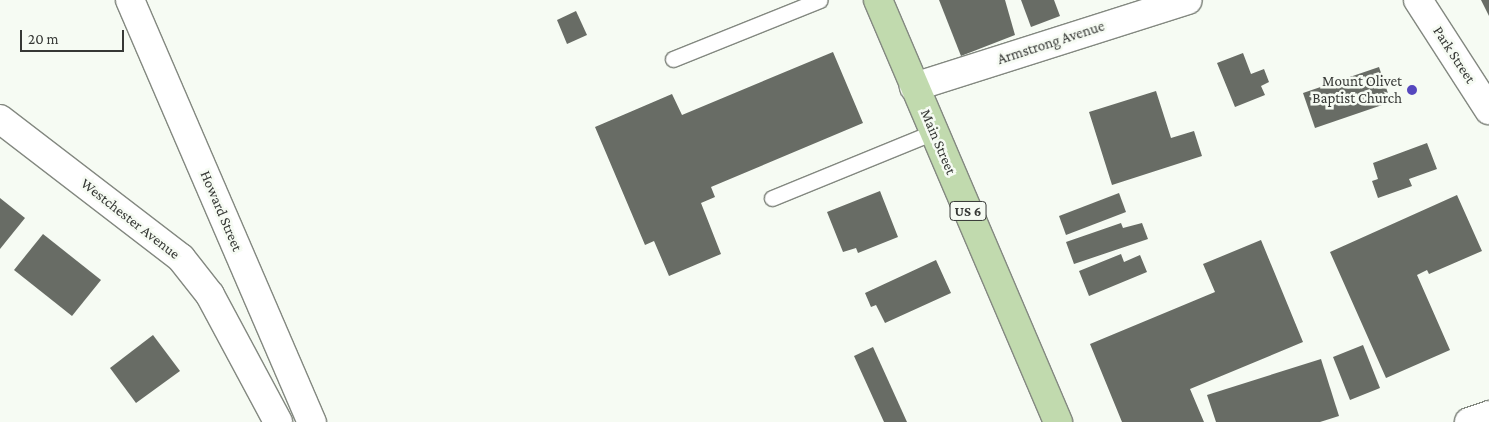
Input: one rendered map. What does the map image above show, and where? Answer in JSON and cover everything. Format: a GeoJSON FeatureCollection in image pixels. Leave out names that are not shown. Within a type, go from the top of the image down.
{"type":"FeatureCollection","features":[{"type":"Feature","properties":{"kind":"main road","name":"Main Street"},"geometry":{"type":"LineString","coordinates":[[878,0],[1058,422]]}},
{"type":"Feature","properties":{"kind":"street","name":"Howard Street"},"geometry":{"type":"LineString","coordinates":[[130,0],[312,422]]}},
{"type":"Feature","properties":{"kind":"street","name":"Armstrong Avenue"},"geometry":{"type":"LineString","coordinates":[[914,87],[1188,0]]}},
{"type":"Feature","properties":{"kind":"street","name":"Park Street"},"geometry":{"type":"LineString","coordinates":[[1418,0],[1489,110]]}},
{"type":"Feature","properties":{"kind":"street","name":"Westchester Avenue"},"geometry":{"type":"LineString","coordinates":[[0,119],[182,258],[210,294],[278,422]]}},
{"type":"Feature","properties":{"kind":"street"},"geometry":{"type":"LineString","coordinates":[[1468,422],[1489,415]]}},
{"type":"Feature","properties":{"kind":"lane"},"geometry":{"type":"LineString","coordinates":[[673,58],[820,0]]}},
{"type":"Feature","properties":{"kind":"lane"},"geometry":{"type":"LineString","coordinates":[[772,198],[934,132]]}},
{"type":"Feature","properties":{"kind":"building"},"geometry":{"type":"Polygon","coordinates":[[[939,0],[1005,0],[1015,35],[961,56],[939,0]]]}},
{"type":"Feature","properties":{"kind":"building"},"geometry":{"type":"Polygon","coordinates":[[[1021,0],[1054,0],[1060,16],[1031,27],[1021,0]]]}},
{"type":"Feature","properties":{"kind":"building"},"geometry":{"type":"Polygon","coordinates":[[[1481,0],[1489,0],[1489,16],[1481,0]]]}},
{"type":"Feature","properties":{"kind":"building"},"geometry":{"type":"Polygon","coordinates":[[[576,11],[587,35],[567,44],[557,20],[576,11]]]}},
{"type":"Feature","properties":{"kind":"building"},"geometry":{"type":"Polygon","coordinates":[[[833,52],[863,123],[711,187],[715,197],[701,203],[721,254],[669,276],[654,241],[645,245],[595,127],[672,94],[682,115],[833,52]]]}},
{"type":"Feature","properties":{"kind":"building"},"geometry":{"type":"Polygon","coordinates":[[[1243,53],[1251,74],[1264,69],[1269,82],[1261,86],[1265,95],[1235,107],[1217,63],[1243,53]]]}},
{"type":"Feature","properties":{"kind":"building"},"geometry":{"type":"Polygon","coordinates":[[[1379,67],[1391,102],[1315,128],[1303,93],[1379,67]]]}},
{"type":"Feature","properties":{"kind":"building"},"geometry":{"type":"Polygon","coordinates":[[[1156,91],[1171,138],[1194,131],[1202,156],[1112,185],[1089,112],[1156,91]]]}},
{"type":"Feature","properties":{"kind":"building"},"geometry":{"type":"Polygon","coordinates":[[[1427,143],[1437,169],[1409,179],[1412,186],[1378,198],[1372,181],[1378,179],[1373,163],[1427,143]]]}},
{"type":"Feature","properties":{"kind":"building"},"geometry":{"type":"Polygon","coordinates":[[[880,191],[898,237],[858,253],[856,248],[843,252],[827,212],[880,191]]]}},
{"type":"Feature","properties":{"kind":"building"},"geometry":{"type":"Polygon","coordinates":[[[1119,193],[1126,212],[1066,235],[1059,216],[1119,193]]]}},
{"type":"Feature","properties":{"kind":"building"},"geometry":{"type":"Polygon","coordinates":[[[1457,195],[1482,251],[1429,274],[1427,270],[1417,275],[1450,350],[1386,378],[1330,252],[1457,195]]]}},
{"type":"Feature","properties":{"kind":"building"},"geometry":{"type":"Polygon","coordinates":[[[0,198],[25,218],[0,249],[0,198]]]}},
{"type":"Feature","properties":{"kind":"building"},"geometry":{"type":"Polygon","coordinates":[[[1121,223],[1123,228],[1142,223],[1148,239],[1074,264],[1066,242],[1121,223]]]}},
{"type":"Feature","properties":{"kind":"building"},"geometry":{"type":"Polygon","coordinates":[[[43,234],[101,280],[72,316],[14,270],[43,234]]]}},
{"type":"Feature","properties":{"kind":"building"},"geometry":{"type":"Polygon","coordinates":[[[1261,240],[1303,342],[1190,389],[1204,422],[1122,422],[1090,344],[1215,292],[1203,264],[1261,240]]]}},
{"type":"Feature","properties":{"kind":"building"},"geometry":{"type":"Polygon","coordinates":[[[1121,254],[1124,262],[1140,255],[1147,272],[1089,296],[1079,271],[1121,254]]]}},
{"type":"Feature","properties":{"kind":"building"},"geometry":{"type":"Polygon","coordinates":[[[936,260],[951,293],[885,323],[876,305],[871,307],[865,293],[936,260]]]}},
{"type":"Feature","properties":{"kind":"building"},"geometry":{"type":"Polygon","coordinates":[[[153,335],[180,371],[136,403],[110,368],[153,335]]]}},
{"type":"Feature","properties":{"kind":"building"},"geometry":{"type":"Polygon","coordinates":[[[1363,345],[1380,388],[1350,400],[1333,357],[1363,345]]]}},
{"type":"Feature","properties":{"kind":"building"},"geometry":{"type":"Polygon","coordinates":[[[873,347],[907,422],[884,422],[854,356],[873,347]]]}},
{"type":"Feature","properties":{"kind":"building"},"geometry":{"type":"Polygon","coordinates":[[[1321,359],[1339,416],[1320,422],[1216,422],[1207,395],[1321,359]]]}},
{"type":"Feature","properties":{"kind":"place","name":"Mount Olivet Baptist Church"},"geometry":{"type":"Point","coordinates":[1412,90]}}]}
